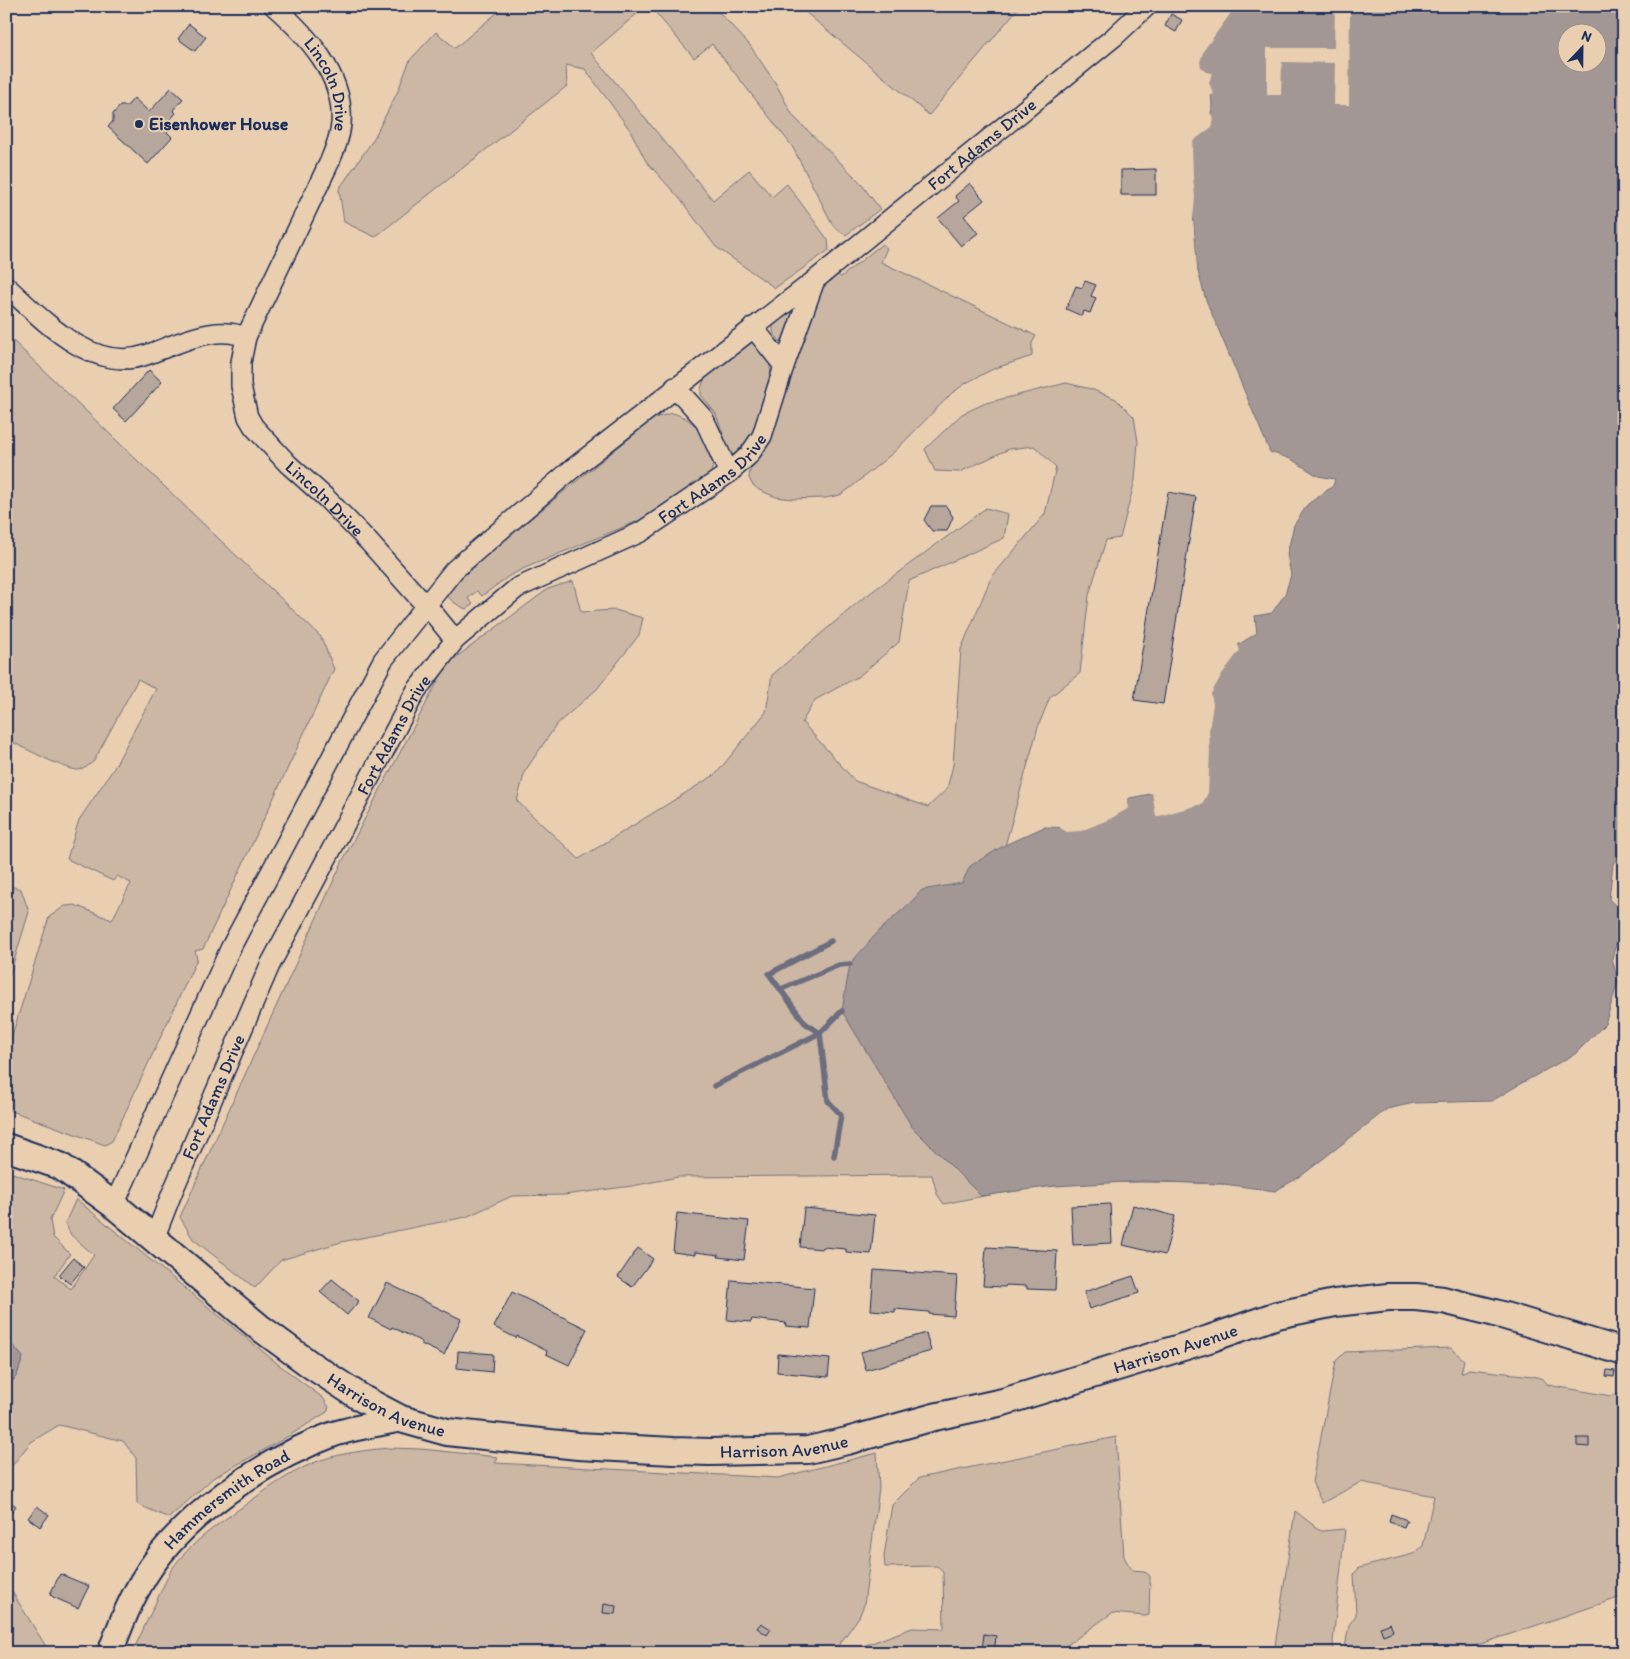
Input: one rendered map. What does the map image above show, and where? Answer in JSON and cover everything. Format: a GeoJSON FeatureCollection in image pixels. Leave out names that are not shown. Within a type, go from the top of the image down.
{"type":"FeatureCollection","features":[{"type":"Feature","properties":{"kind":"main road","name":"Harrison Avenue"},"geometry":{"type":"LineString","coordinates":[[6,1147],[60,1166],[114,1205],[259,1327],[311,1365],[363,1399],[401,1419],[446,1432],[578,1446],[710,1452],[808,1450],[934,1417],[1003,1402],[1200,1341],[1277,1314],[1335,1303],[1388,1297],[1416,1297],[1443,1300],[1624,1352]]}},
{"type":"Feature","properties":{"kind":"street","name":"Lincoln Drive"},"geometry":{"type":"LineString","coordinates":[[274,6],[290,20],[323,58],[336,86],[341,124],[337,143],[330,161],[246,336],[241,362],[241,386],[248,417],[254,427],[288,464],[326,498],[368,541],[455,640]]}},
{"type":"Feature","properties":{"kind":"street","name":"Fort Adams Drive"},"geometry":{"type":"LineString","coordinates":[[114,1205],[230,949],[384,660],[454,570],[572,469],[815,280],[1114,37],[1147,6]]}},
{"type":"Feature","properties":{"kind":"street","name":"Fort Adams Drive"},"geometry":{"type":"LineString","coordinates":[[154,1239],[270,965],[416,691],[455,640],[517,588],[641,532],[729,473],[749,455],[762,436],[784,366],[815,280]]}},
{"type":"Feature","properties":{"kind":"street"},"geometry":{"type":"LineString","coordinates":[[6,286],[38,316],[79,347],[114,358],[125,360],[136,358],[180,341],[217,333],[246,336]]}},
{"type":"Feature","properties":{"kind":"street"},"geometry":{"type":"LineString","coordinates":[[754,327],[784,366]]}},
{"type":"Feature","properties":{"kind":"street"},"geometry":{"type":"LineString","coordinates":[[675,387],[704,419],[729,473]]}},
{"type":"Feature","properties":{"kind":"street","name":"Hammersmith Road"},"geometry":{"type":"LineString","coordinates":[[110,1653],[123,1619],[142,1581],[167,1547],[193,1520],[255,1473],[290,1453],[335,1434],[401,1419]]}},
{"type":"Feature","properties":{"kind":"shaded area"},"geometry":{"type":"Polygon","coordinates":[[[505,6],[646,6],[591,53],[713,200],[749,170],[772,197],[787,184],[828,240],[829,250],[775,288],[716,247],[680,199],[646,161],[630,130],[585,69],[566,65],[567,86],[375,237],[344,222],[339,189],[373,140],[397,93],[410,60],[436,32],[455,48],[505,6]]]}},
{"type":"Feature","properties":{"kind":"shaded area"},"geometry":{"type":"Polygon","coordinates":[[[650,6],[713,6],[749,44],[776,84],[793,116],[859,181],[880,209],[846,235],[834,227],[792,146],[712,44],[694,58],[650,6]]]}},
{"type":"Feature","properties":{"kind":"shaded area"},"geometry":{"type":"Polygon","coordinates":[[[798,6],[1020,6],[929,115],[798,6]]]}},
{"type":"Feature","properties":{"kind":"shaded area"},"geometry":{"type":"Polygon","coordinates":[[[1228,6],[1624,6],[1624,846],[1613,864],[1609,899],[1624,915],[1612,958],[1618,982],[1605,1024],[1575,1054],[1492,1101],[1414,1103],[1387,1109],[1301,1176],[1275,1191],[1224,1184],[1144,1181],[1054,1186],[981,1196],[912,1127],[842,1011],[850,964],[878,932],[922,890],[962,883],[970,866],[1005,845],[1044,827],[1073,828],[1109,812],[1130,798],[1150,794],[1178,799],[1192,790],[1204,697],[1238,645],[1257,633],[1255,616],[1272,613],[1285,594],[1291,575],[1287,554],[1294,525],[1308,504],[1333,486],[1335,479],[1318,476],[1291,459],[1270,452],[1206,300],[1197,268],[1190,141],[1207,124],[1212,109],[1212,101],[1205,78],[1197,65],[1203,44],[1228,6]]]}},
{"type":"Feature","properties":{"kind":"shaded area"},"geometry":{"type":"Polygon","coordinates":[[[882,244],[887,248],[881,262],[1036,336],[1032,343],[1032,356],[993,369],[966,383],[952,393],[894,452],[840,495],[825,498],[792,499],[776,497],[759,490],[752,484],[749,478],[750,470],[770,441],[802,336],[819,293],[826,283],[837,274],[841,277],[882,244]]]}},
{"type":"Feature","properties":{"kind":"shaded area"},"geometry":{"type":"Polygon","coordinates":[[[799,304],[780,342],[773,332],[773,324],[799,304]]]}},
{"type":"Feature","properties":{"kind":"shaded area"},"geometry":{"type":"Polygon","coordinates":[[[9,337],[321,637],[334,669],[203,949],[195,951],[197,959],[112,1141],[105,1145],[6,1109],[6,1055],[49,917],[65,906],[75,905],[112,920],[131,883],[117,876],[113,881],[67,859],[79,820],[114,768],[156,689],[138,679],[94,761],[82,769],[77,770],[62,766],[6,739],[6,341],[9,337]]]}},
{"type":"Feature","properties":{"kind":"shaded area"},"geometry":{"type":"Polygon","coordinates":[[[750,342],[769,362],[771,373],[754,429],[748,440],[734,455],[730,454],[716,414],[701,395],[701,389],[705,377],[750,342]]]}},
{"type":"Feature","properties":{"kind":"shaded area"},"geometry":{"type":"Polygon","coordinates":[[[1066,383],[1091,389],[1116,399],[1134,417],[1138,442],[1135,480],[1120,538],[1106,540],[1089,595],[1080,673],[1050,697],[1038,727],[1005,846],[1224,1184],[1138,1182],[1074,1184],[1012,1191],[944,1204],[937,1194],[932,1175],[678,1177],[632,1186],[564,1195],[512,1196],[466,1217],[341,1242],[281,1260],[255,1288],[193,1239],[180,1217],[343,860],[447,664],[548,589],[573,581],[581,612],[615,610],[643,618],[639,635],[597,689],[557,724],[525,771],[517,801],[579,859],[716,774],[766,712],[772,675],[862,599],[986,508],[1008,514],[1004,538],[909,581],[899,642],[859,676],[815,700],[802,722],[855,781],[928,807],[947,789],[953,765],[961,649],[991,578],[1045,514],[1056,467],[1034,446],[1009,449],[960,472],[935,471],[925,449],[962,414],[986,403],[1066,383]]]}},
{"type":"Feature","properties":{"kind":"shaded area"},"geometry":{"type":"Polygon","coordinates":[[[672,413],[682,416],[700,432],[713,464],[711,473],[652,515],[525,568],[509,576],[482,596],[477,591],[468,598],[473,604],[466,609],[448,597],[448,586],[654,418],[672,413]]]}},
{"type":"Feature","properties":{"kind":"shaded area"},"geometry":{"type":"Polygon","coordinates":[[[6,885],[21,889],[29,912],[6,987],[6,885]]]}},
{"type":"Feature","properties":{"kind":"shaded area"},"geometry":{"type":"Polygon","coordinates":[[[6,1171],[64,1190],[50,1220],[53,1237],[70,1254],[54,1276],[71,1289],[94,1255],[71,1235],[65,1223],[76,1199],[278,1364],[323,1398],[329,1407],[327,1412],[287,1437],[213,1478],[169,1518],[137,1504],[136,1458],[123,1441],[59,1425],[31,1442],[6,1473],[6,1390],[17,1375],[23,1357],[6,1338],[6,1171]]]}},
{"type":"Feature","properties":{"kind":"shaded area"},"geometry":{"type":"Polygon","coordinates":[[[6,1338],[23,1357],[17,1375],[6,1390],[6,1338]]]}},
{"type":"Feature","properties":{"kind":"shaded area"},"geometry":{"type":"Polygon","coordinates":[[[1451,1348],[1464,1360],[1461,1373],[1469,1369],[1533,1376],[1543,1379],[1548,1385],[1611,1396],[1624,1391],[1624,1596],[1454,1653],[1344,1653],[1349,1625],[1356,1615],[1354,1574],[1359,1568],[1413,1554],[1423,1546],[1434,1496],[1361,1482],[1322,1503],[1312,1482],[1336,1361],[1345,1352],[1451,1348]]]}},
{"type":"Feature","properties":{"kind":"shaded area"},"geometry":{"type":"Polygon","coordinates":[[[1116,1437],[1124,1557],[1132,1570],[1144,1571],[1150,1576],[1149,1615],[1112,1613],[1056,1653],[853,1653],[858,1648],[912,1628],[944,1629],[943,1571],[937,1566],[885,1567],[884,1556],[892,1505],[919,1478],[1116,1437]]]}},
{"type":"Feature","properties":{"kind":"shaded area"},"geometry":{"type":"Polygon","coordinates":[[[389,1448],[421,1449],[498,1457],[495,1463],[778,1478],[877,1453],[879,1488],[864,1605],[859,1617],[833,1653],[132,1653],[171,1570],[187,1551],[225,1519],[272,1486],[311,1464],[346,1454],[389,1448]]]}},
{"type":"Feature","properties":{"kind":"shaded area"},"geometry":{"type":"Polygon","coordinates":[[[1295,1511],[1321,1531],[1345,1529],[1333,1641],[1334,1653],[1274,1653],[1295,1511]]]}},
{"type":"Feature","properties":{"kind":"shaded area"},"geometry":{"type":"Polygon","coordinates":[[[6,1582],[50,1653],[6,1653],[6,1582]]]}},
{"type":"Feature","properties":{"kind":"pier"},"geometry":{"type":"Polygon","coordinates":[[[1225,6],[1236,6],[1204,50],[1200,62],[1201,67],[1206,72],[1212,73],[1209,83],[1214,95],[1208,94],[1199,87],[1202,75],[1194,64],[1201,43],[1225,6]]]}},
{"type":"Feature","properties":{"kind":"pier"},"geometry":{"type":"Polygon","coordinates":[[[1335,6],[1350,6],[1349,105],[1334,105],[1335,63],[1282,62],[1281,95],[1267,95],[1267,48],[1334,48],[1335,6]]]}},
{"type":"Feature","properties":{"kind":"pier"},"geometry":{"type":"Polygon","coordinates":[[[1209,114],[1214,119],[1212,127],[1193,141],[1192,147],[1196,274],[1189,187],[1188,141],[1204,123],[1209,114]]]}},
{"type":"Feature","properties":{"kind":"pier"},"geometry":{"type":"Polygon","coordinates":[[[1237,643],[1240,650],[1222,674],[1211,694],[1213,704],[1209,730],[1208,793],[1202,804],[1156,817],[1152,792],[1177,796],[1190,789],[1189,762],[1202,696],[1233,645],[1237,643]]]}},
{"type":"Feature","properties":{"kind":"pier"},"geometry":{"type":"Polygon","coordinates":[[[1127,797],[1129,808],[1110,819],[1081,831],[1067,832],[1060,828],[1060,825],[1073,825],[1127,797]]]}},
{"type":"Feature","properties":{"kind":"building"},"geometry":{"type":"Polygon","coordinates":[[[1171,14],[1182,20],[1176,32],[1165,26],[1171,14]]]}},
{"type":"Feature","properties":{"kind":"building"},"geometry":{"type":"Polygon","coordinates":[[[189,24],[206,37],[195,51],[178,39],[189,24]]]}},
{"type":"Feature","properties":{"kind":"building","name":"Eisenhower House"},"geometry":{"type":"Polygon","coordinates":[[[171,88],[183,99],[173,110],[176,113],[163,128],[172,137],[148,164],[108,127],[113,121],[113,114],[120,106],[127,106],[134,98],[149,112],[171,88]]]}},
{"type":"Feature","properties":{"kind":"building"},"geometry":{"type":"Polygon","coordinates":[[[1156,169],[1156,195],[1121,195],[1121,170],[1156,169]]]}},
{"type":"Feature","properties":{"kind":"building"},"geometry":{"type":"Polygon","coordinates":[[[970,183],[984,200],[964,216],[978,233],[961,246],[938,218],[959,201],[955,196],[970,183]]]}},
{"type":"Feature","properties":{"kind":"building"},"geometry":{"type":"Polygon","coordinates":[[[1085,281],[1096,285],[1091,296],[1096,298],[1090,313],[1084,311],[1082,316],[1066,309],[1076,286],[1082,288],[1085,281]]]}},
{"type":"Feature","properties":{"kind":"building"},"geometry":{"type":"Polygon","coordinates":[[[149,370],[162,382],[126,421],[113,409],[149,370]]]}},
{"type":"Feature","properties":{"kind":"building"},"geometry":{"type":"Polygon","coordinates":[[[1168,492],[1196,497],[1163,704],[1134,700],[1168,492]]]}},
{"type":"Feature","properties":{"kind":"building"},"geometry":{"type":"Polygon","coordinates":[[[931,506],[946,506],[953,517],[947,531],[932,531],[924,520],[931,506]]]}},
{"type":"Feature","properties":{"kind":"building"},"geometry":{"type":"Polygon","coordinates":[[[1110,1204],[1112,1243],[1073,1245],[1071,1206],[1110,1204]]]}},
{"type":"Feature","properties":{"kind":"building"},"geometry":{"type":"Polygon","coordinates":[[[1133,1205],[1175,1216],[1165,1255],[1123,1245],[1133,1205]]]}},
{"type":"Feature","properties":{"kind":"building"},"geometry":{"type":"Polygon","coordinates":[[[804,1208],[875,1215],[871,1254],[846,1252],[846,1249],[800,1247],[804,1208]]]}},
{"type":"Feature","properties":{"kind":"building"},"geometry":{"type":"Polygon","coordinates":[[[677,1213],[749,1221],[744,1260],[695,1252],[695,1255],[673,1252],[677,1213]]]}},
{"type":"Feature","properties":{"kind":"building"},"geometry":{"type":"Polygon","coordinates":[[[986,1247],[1057,1251],[1055,1290],[1027,1289],[1027,1286],[983,1286],[986,1247]]]}},
{"type":"Feature","properties":{"kind":"building"},"geometry":{"type":"Polygon","coordinates":[[[638,1248],[653,1259],[632,1287],[618,1277],[638,1248]]]}},
{"type":"Feature","properties":{"kind":"building"},"geometry":{"type":"Polygon","coordinates":[[[73,1258],[84,1267],[70,1284],[59,1275],[73,1258]]]}},
{"type":"Feature","properties":{"kind":"building"},"geometry":{"type":"Polygon","coordinates":[[[874,1270],[957,1276],[954,1316],[895,1309],[895,1312],[871,1310],[874,1270]]]}},
{"type":"Feature","properties":{"kind":"building"},"geometry":{"type":"Polygon","coordinates":[[[1133,1276],[1139,1293],[1089,1309],[1084,1292],[1133,1276]]]}},
{"type":"Feature","properties":{"kind":"building"},"geometry":{"type":"Polygon","coordinates":[[[332,1279],[359,1301],[347,1315],[320,1292],[332,1279]]]}},
{"type":"Feature","properties":{"kind":"building"},"geometry":{"type":"Polygon","coordinates":[[[731,1280],[814,1288],[810,1328],[785,1326],[786,1323],[752,1319],[751,1322],[727,1320],[731,1280]]]}},
{"type":"Feature","properties":{"kind":"building"},"geometry":{"type":"Polygon","coordinates":[[[387,1283],[461,1319],[444,1355],[392,1327],[391,1329],[369,1318],[387,1283]]]}},
{"type":"Feature","properties":{"kind":"building"},"geometry":{"type":"Polygon","coordinates":[[[512,1292],[587,1329],[569,1365],[546,1354],[547,1351],[494,1327],[512,1292]]]}},
{"type":"Feature","properties":{"kind":"building"},"geometry":{"type":"Polygon","coordinates":[[[926,1333],[931,1351],[866,1370],[861,1352],[926,1333]]]}},
{"type":"Feature","properties":{"kind":"building"},"geometry":{"type":"Polygon","coordinates":[[[458,1351],[493,1354],[492,1372],[457,1368],[458,1351]]]}},
{"type":"Feature","properties":{"kind":"building"},"geometry":{"type":"Polygon","coordinates":[[[778,1354],[830,1359],[828,1377],[777,1372],[778,1354]]]}},
{"type":"Feature","properties":{"kind":"building"},"geometry":{"type":"Polygon","coordinates":[[[1607,1370],[1615,1371],[1614,1377],[1606,1376],[1607,1370]]]}},
{"type":"Feature","properties":{"kind":"building"},"geometry":{"type":"Polygon","coordinates":[[[1577,1438],[1589,1438],[1589,1447],[1577,1446],[1577,1438]]]}},
{"type":"Feature","properties":{"kind":"building"},"geometry":{"type":"Polygon","coordinates":[[[6,1499],[16,1506],[6,1519],[6,1499]]]}},
{"type":"Feature","properties":{"kind":"building"},"geometry":{"type":"Polygon","coordinates":[[[37,1506],[49,1515],[40,1527],[28,1518],[37,1506]]]}},
{"type":"Feature","properties":{"kind":"building"},"geometry":{"type":"Polygon","coordinates":[[[1391,1514],[1407,1520],[1404,1527],[1389,1522],[1391,1514]]]}},
{"type":"Feature","properties":{"kind":"building"},"geometry":{"type":"Polygon","coordinates":[[[60,1574],[89,1586],[78,1608],[50,1594],[60,1574]]]}},
{"type":"Feature","properties":{"kind":"building"},"geometry":{"type":"Polygon","coordinates":[[[604,1604],[616,1606],[615,1614],[603,1613],[604,1604]]]}},
{"type":"Feature","properties":{"kind":"building"},"geometry":{"type":"Polygon","coordinates":[[[761,1623],[771,1629],[767,1635],[757,1628],[761,1623]]]}},
{"type":"Feature","properties":{"kind":"building"},"geometry":{"type":"Polygon","coordinates":[[[1390,1623],[1393,1631],[1383,1635],[1380,1627],[1390,1623]]]}},
{"type":"Feature","properties":{"kind":"building"},"geometry":{"type":"Polygon","coordinates":[[[984,1634],[996,1636],[994,1653],[982,1651],[984,1634]]]}},
{"type":"Feature","properties":{"kind":"waterway"},"geometry":{"type":"LineString","coordinates":[[831,941],[769,974],[805,1023],[820,1033],[828,1101],[841,1115],[834,1156]]}},
{"type":"Feature","properties":{"kind":"waterway"},"geometry":{"type":"LineString","coordinates":[[781,989],[839,965],[850,964]]}},
{"type":"Feature","properties":{"kind":"waterway"},"geometry":{"type":"LineString","coordinates":[[714,1086],[820,1033],[842,1011]]}},
{"type":"Feature","properties":{"kind":"place","name":"Eisenhower House"},"geometry":{"type":"Point","coordinates":[139,124]}}]}
